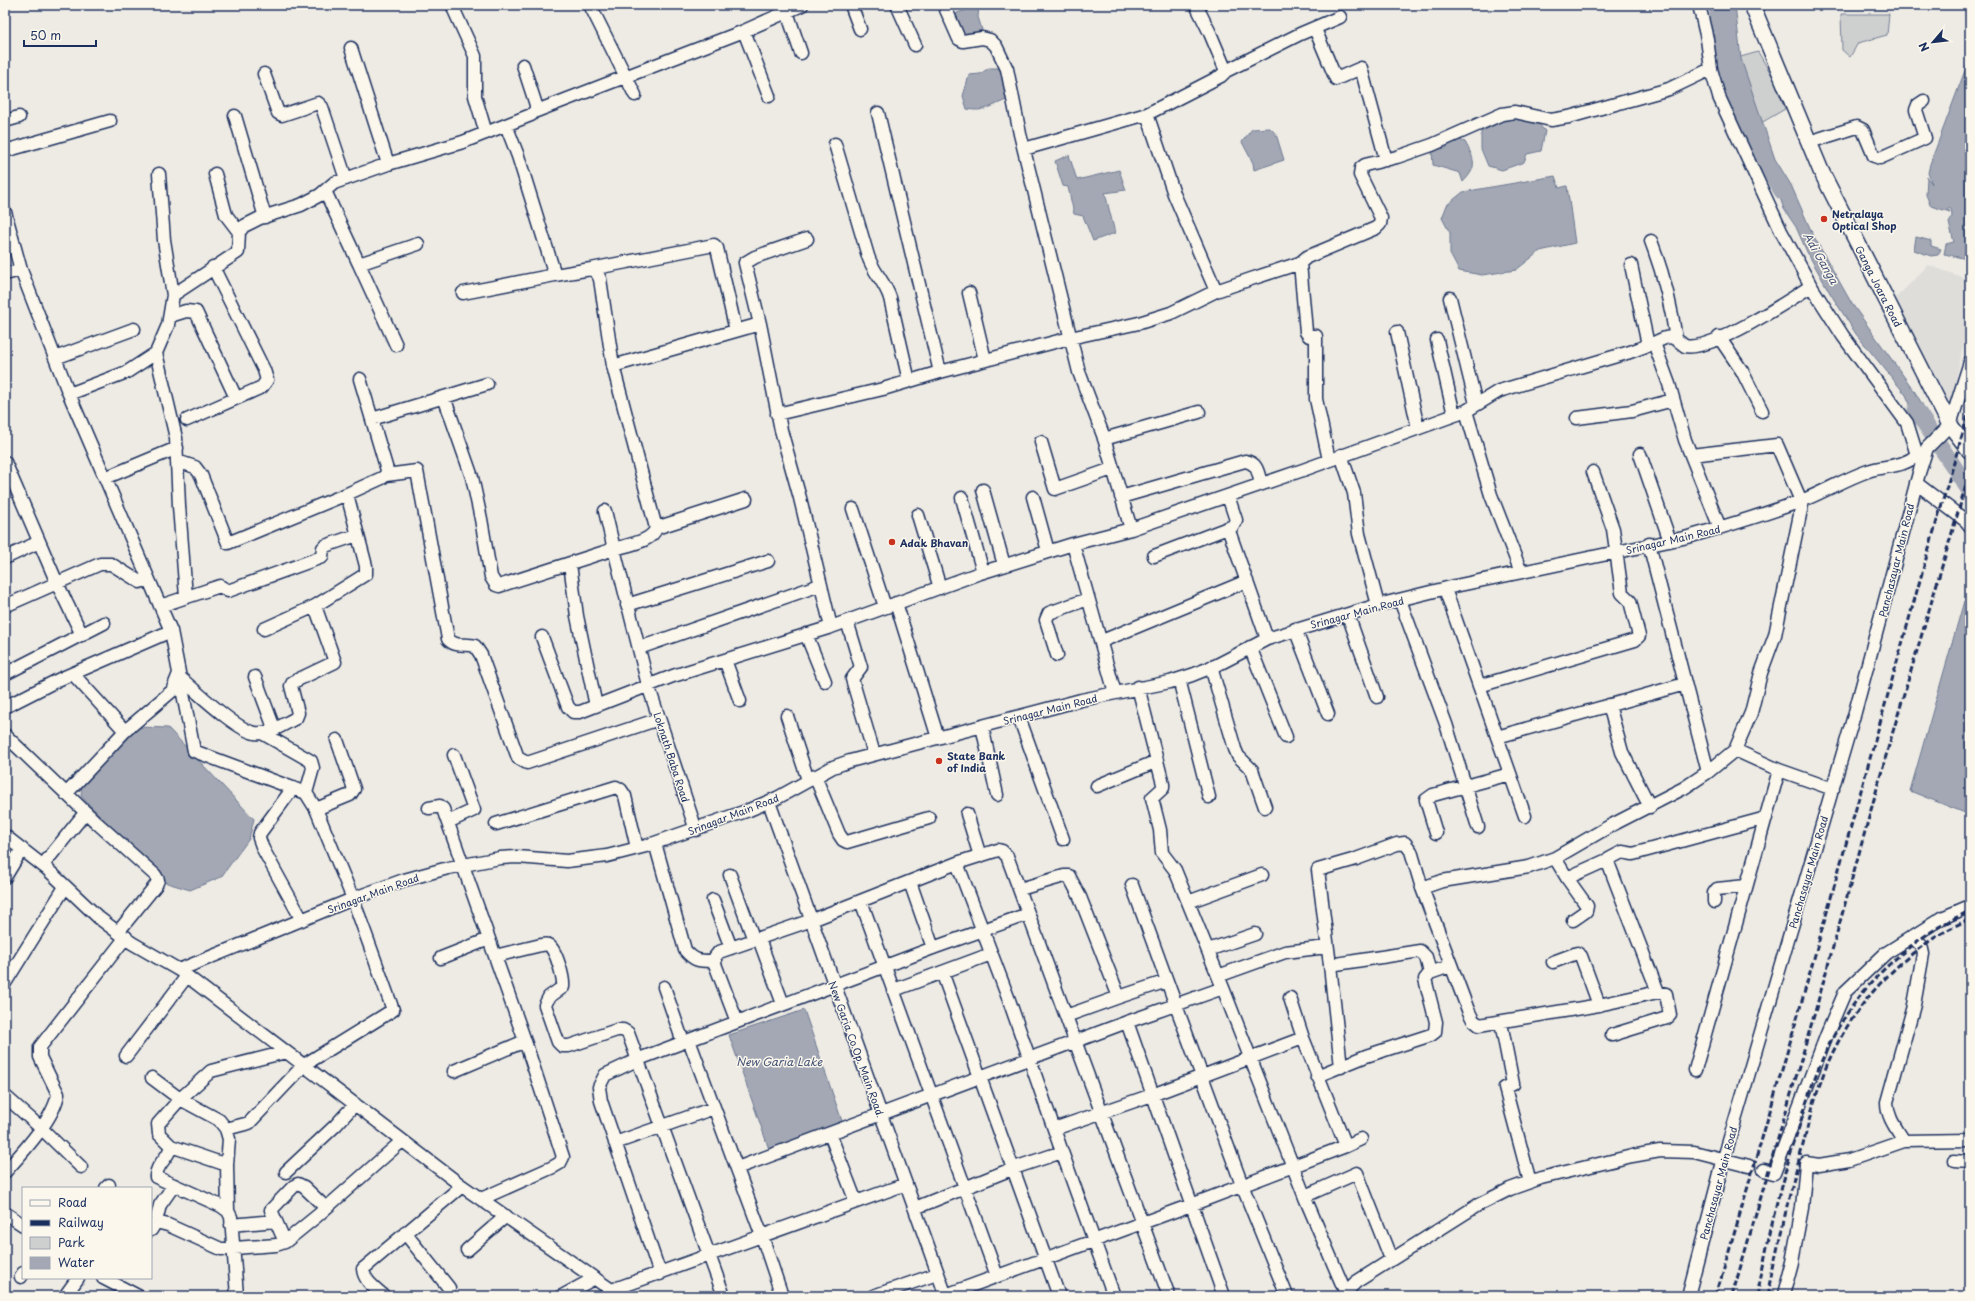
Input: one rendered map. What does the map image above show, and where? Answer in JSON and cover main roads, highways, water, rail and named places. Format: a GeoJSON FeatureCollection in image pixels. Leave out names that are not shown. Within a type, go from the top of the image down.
{"type":"FeatureCollection","features":[{"type":"Feature","properties":{"kind":"main road","name":"Ganga Joara Road"},"geometry":{"type":"LineString","coordinates":[[1752,5],[1820,171],[1950,425],[1970,452]]}},
{"type":"Feature","properties":{"kind":"water"},"geometry":{"type":"Polygon","coordinates":[[[1716,5],[1735,5],[1741,59],[1775,159],[1791,185],[1813,235],[1852,304],[1915,392],[1932,421],[1926,436],[1922,432],[1906,395],[1856,334],[1830,293],[1807,252],[1796,227],[1784,209],[1767,161],[1757,147],[1742,114],[1725,51],[1716,5]]]}},
{"type":"Feature","properties":{"kind":"water"},"geometry":{"type":"Polygon","coordinates":[[[979,6],[978,17],[982,30],[969,35],[959,31],[954,20],[957,13],[979,6]]]}},
{"type":"Feature","properties":{"kind":"water"},"geometry":{"type":"Polygon","coordinates":[[[1970,57],[1970,245],[1968,246],[1970,246],[1970,256],[1967,259],[1944,254],[1946,244],[1954,242],[1949,223],[1952,216],[1951,209],[1947,208],[1950,212],[1931,206],[1926,195],[1927,177],[1932,184],[1928,173],[1930,164],[1970,57]]]}},
{"type":"Feature","properties":{"kind":"water"},"geometry":{"type":"Polygon","coordinates":[[[989,68],[999,68],[1007,77],[1009,99],[984,109],[967,109],[963,96],[969,75],[980,74],[989,68]]]}},
{"type":"Feature","properties":{"kind":"water"},"geometry":{"type":"Polygon","coordinates":[[[1512,116],[1532,117],[1545,131],[1541,151],[1527,154],[1524,162],[1502,170],[1488,166],[1481,149],[1481,132],[1512,116]]]}},
{"type":"Feature","properties":{"kind":"water"},"geometry":{"type":"Polygon","coordinates":[[[1270,128],[1276,134],[1284,160],[1254,170],[1253,163],[1242,142],[1252,129],[1270,128]]]}},
{"type":"Feature","properties":{"kind":"water"},"geometry":{"type":"Polygon","coordinates":[[[1455,138],[1465,142],[1473,159],[1473,167],[1471,172],[1463,182],[1460,173],[1433,165],[1432,150],[1446,148],[1455,138]]]}},
{"type":"Feature","properties":{"kind":"water"},"geometry":{"type":"Polygon","coordinates":[[[1069,155],[1077,180],[1119,170],[1126,190],[1105,193],[1115,233],[1093,241],[1083,216],[1074,214],[1068,187],[1063,186],[1055,161],[1069,155]]]}},
{"type":"Feature","properties":{"kind":"water"},"geometry":{"type":"Polygon","coordinates":[[[1555,176],[1559,188],[1567,186],[1575,243],[1540,251],[1516,270],[1482,275],[1459,271],[1450,254],[1450,233],[1442,218],[1447,205],[1463,192],[1555,176]]]}},
{"type":"Feature","properties":{"kind":"water"},"geometry":{"type":"Polygon","coordinates":[[[1916,237],[1931,241],[1931,246],[1941,249],[1938,255],[1931,256],[1914,250],[1916,237]]]}},
{"type":"Feature","properties":{"kind":"water"},"geometry":{"type":"Polygon","coordinates":[[[1964,601],[1970,603],[1970,815],[1910,791],[1964,601]]]}},
{"type":"Feature","properties":{"kind":"water"},"geometry":{"type":"Polygon","coordinates":[[[138,727],[168,728],[254,819],[249,839],[221,877],[190,890],[164,882],[81,796],[82,783],[138,727]]]}},
{"type":"Feature","properties":{"kind":"water","name":"New Garia Lake"},"geometry":{"type":"Polygon","coordinates":[[[804,1010],[844,1127],[770,1152],[729,1035],[804,1010]]]}},
{"type":"Feature","properties":{"kind":"waterway","name":"Adi Ganga"},"geometry":{"type":"LineString","coordinates":[[1717,5],[1723,58],[1744,127],[1782,191]]}},
{"type":"Feature","properties":{"kind":"waterway","name":"Adi Ganga"},"geometry":{"type":"LineString","coordinates":[[1916,410],[1970,491]]}},
{"type":"Feature","properties":{"kind":"railway"},"geometry":{"type":"LineString","coordinates":[[1716,1296],[1800,1008],[1929,548],[1970,408]]}},
{"type":"Feature","properties":{"kind":"railway"},"geometry":{"type":"LineString","coordinates":[[1732,1296],[1815,1012],[1889,745],[1970,472]]}},
{"type":"Feature","properties":{"kind":"railway"},"geometry":{"type":"LineString","coordinates":[[1757,1296],[1773,1220],[1785,1174],[1814,1079],[1834,1036],[1864,991],[1902,953],[1923,937],[1970,911]]}},
{"type":"Feature","properties":{"kind":"railway"},"geometry":{"type":"LineString","coordinates":[[1767,1296],[1788,1204],[1813,1106],[1819,1085],[1838,1042],[1852,1019],[1868,998],[1885,978],[1904,960],[1947,930],[1970,919]]}},
{"type":"Feature","properties":{"kind":"place","name":"Netralaya Optical Shop"},"geometry":{"type":"Point","coordinates":[1824,219]}},
{"type":"Feature","properties":{"kind":"place","name":"Adak Bhavan"},"geometry":{"type":"Point","coordinates":[892,542]}},
{"type":"Feature","properties":{"kind":"place","name":"State Bank of India"},"geometry":{"type":"Point","coordinates":[939,761]}}]}
